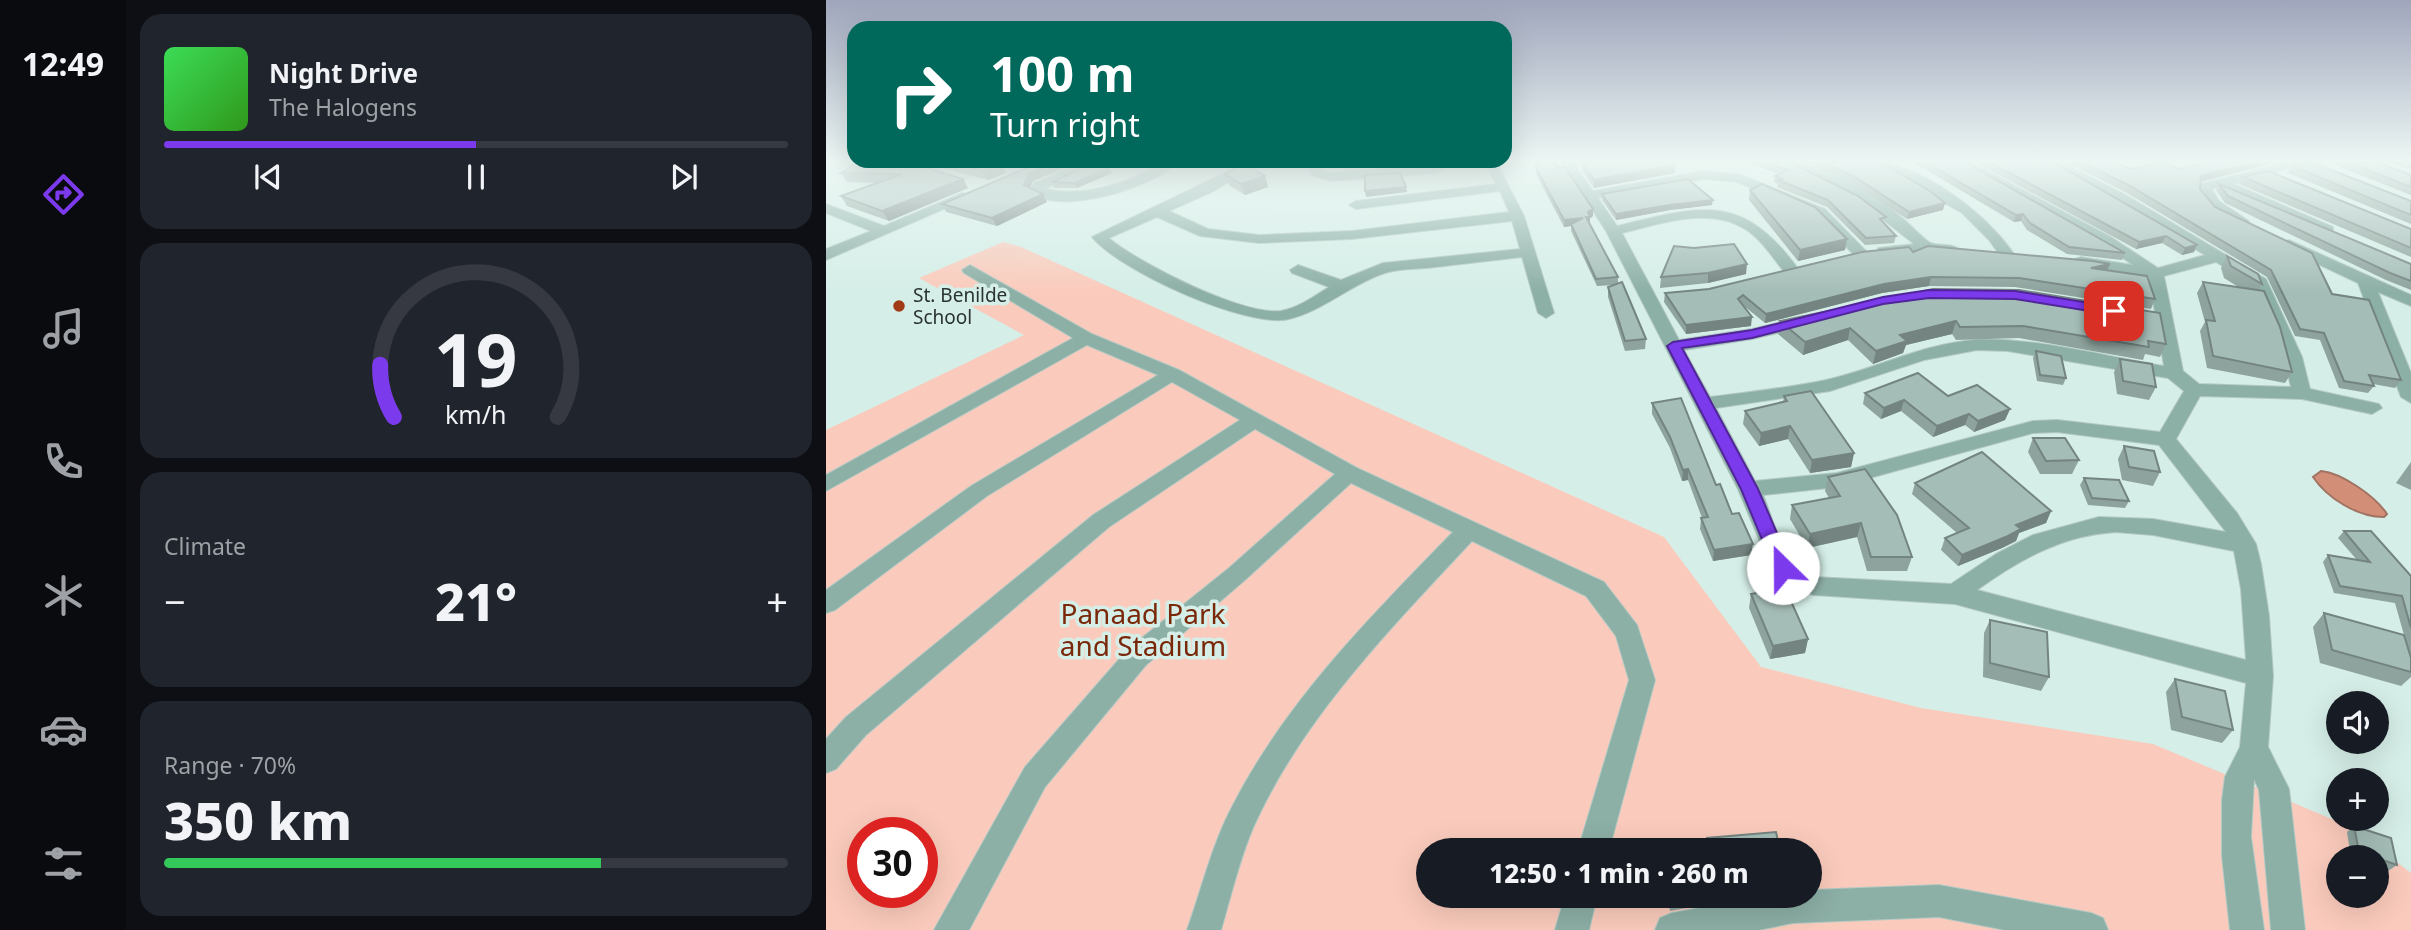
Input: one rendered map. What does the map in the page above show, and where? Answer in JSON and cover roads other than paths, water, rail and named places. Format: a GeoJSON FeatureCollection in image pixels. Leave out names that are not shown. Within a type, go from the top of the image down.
{"type":"FeatureCollection","features":[{"type":"Feature","properties":{"kind":"street"},"geometry":{"type":"LineString","coordinates":[[826,255],[884,231],[933,205]]}},
{"type":"Feature","properties":{"kind":"street"},"geometry":{"type":"LineString","coordinates":[[1166,205],[1099,237],[1133,261],[1248,314],[1287,314],[1383,268],[1530,252]]}},
{"type":"Feature","properties":{"kind":"street"},"geometry":{"type":"LineString","coordinates":[[1511,205],[1530,252],[1533,274],[1546,313]]}},
{"type":"Feature","properties":{"kind":"street"},"geometry":{"type":"LineString","coordinates":[[1595,205],[1613,231],[1749,489],[1783,568],[1794,580],[1814,586],[1955,594],[2259,675]]}},
{"type":"Feature","properties":{"kind":"street"},"geometry":{"type":"LineString","coordinates":[[1804,205],[1820,212],[1838,227],[1860,253]]}},
{"type":"Feature","properties":{"kind":"street"},"geometry":{"type":"LineString","coordinates":[[1880,205],[1894,215],[1926,247]]}},
{"type":"Feature","properties":{"kind":"street"},"geometry":{"type":"LineString","coordinates":[[1841,258],[1860,253],[1926,247],[2013,255],[1978,218],[1958,205]]}},
{"type":"Feature","properties":{"kind":"street"},"geometry":{"type":"LineString","coordinates":[[2042,205],[2106,240],[2156,272]]}},
{"type":"Feature","properties":{"kind":"street"},"geometry":{"type":"LineString","coordinates":[[2129,205],[2260,282],[2292,356],[2302,393]]}},
{"type":"Feature","properties":{"kind":"street"},"geometry":{"type":"LineString","coordinates":[[2218,205],[2255,228]]}},
{"type":"Feature","properties":{"kind":"street"},"geometry":{"type":"LineString","coordinates":[[2272,205],[2336,233]]}},
{"type":"Feature","properties":{"kind":"street"},"geometry":{"type":"LineString","coordinates":[[826,208],[884,231]]}},
{"type":"Feature","properties":{"kind":"street"},"geometry":{"type":"LineString","coordinates":[[1154,210],[1205,233],[1259,239],[1352,235],[1515,216]]}},
{"type":"Feature","properties":{"kind":"street"},"geometry":{"type":"LineString","coordinates":[[1613,231],[1704,213],[1726,215],[1753,228],[1798,268],[1769,276]]}},
{"type":"Feature","properties":{"kind":"street"},"geometry":{"type":"LineString","coordinates":[[2279,240],[2411,301]]}},
{"type":"Feature","properties":{"kind":"street"},"geometry":{"type":"LineString","coordinates":[[2060,260],[2156,272],[2219,256]]}},
{"type":"Feature","properties":{"kind":"street"},"geometry":{"type":"LineString","coordinates":[[970,270],[1086,338],[1172,374],[1349,473],[1595,589],[1628,632],[1642,680],[1597,838]]}},
{"type":"Feature","properties":{"kind":"street"},"geometry":{"type":"LineString","coordinates":[[1298,270],[1342,286]]}},
{"type":"Feature","properties":{"kind":"street"},"geometry":{"type":"LineString","coordinates":[[2156,272],[2157,318],[2174,373]]}},
{"type":"Feature","properties":{"kind":"street"},"geometry":{"type":"LineString","coordinates":[[2366,282],[2408,384]]}},
{"type":"Feature","properties":{"kind":"street"},"geometry":{"type":"LineString","coordinates":[[1647,296],[1671,294]]}},
{"type":"Feature","properties":{"kind":"street"},"geometry":{"type":"LineString","coordinates":[[1673,346],[1752,334],[1817,318]]}},
{"type":"Feature","properties":{"kind":"street"},"geometry":{"type":"LineString","coordinates":[[826,484],[1086,338]]}},
{"type":"Feature","properties":{"kind":"street"},"geometry":{"type":"LineString","coordinates":[[1704,404],[1830,385],[1918,356],[1948,348],[1977,345],[2008,346],[2174,373],[2194,390],[2302,393],[2372,408]]}},
{"type":"Feature","properties":{"kind":"street"},"geometry":{"type":"LineString","coordinates":[[826,603],[979,491],[1172,374]]}},
{"type":"Feature","properties":{"kind":"street"},"geometry":{"type":"LineString","coordinates":[[2166,439],[2194,390]]}},
{"type":"Feature","properties":{"kind":"street"},"geometry":{"type":"LineString","coordinates":[[826,760],[856,726],[1101,521],[1254,420]]}},
{"type":"Feature","properties":{"kind":"street"},"geometry":{"type":"LineString","coordinates":[[1749,489],[1837,480],[2033,427],[2057,426],[2166,439]]}},
{"type":"Feature","properties":{"kind":"street"},"geometry":{"type":"LineString","coordinates":[[2166,439],[2176,458],[2226,516],[2244,544],[2251,572],[2259,675],[2254,748],[2239,780],[2237,854],[2247,930]]}},
{"type":"Feature","properties":{"kind":"street"},"geometry":{"type":"LineString","coordinates":[[951,930],[1035,777],[1137,657],[1237,574],[1349,473]]}},
{"type":"Feature","properties":{"kind":"street"},"geometry":{"type":"LineString","coordinates":[[1955,594],[1999,561],[2072,530],[2101,524],[2154,529],[2244,544]]}},
{"type":"Feature","properties":{"kind":"street"},"geometry":{"type":"LineString","coordinates":[[1204,930],[1244,815],[1298,724],[1399,604],[1469,529]]}},
{"type":"Feature","properties":{"kind":"street"},"geometry":{"type":"LineString","coordinates":[[2254,748],[2274,789],[2288,930]]}},
{"type":"Feature","properties":{"kind":"street"},"geometry":{"type":"LineString","coordinates":[[1672,930],[1793,907],[1939,901],[2091,930]]}},
{"type":"Feature","properties":{"kind":"street"},"geometry":{"type":"LineString","coordinates":[[1572,930],[1578,908]]}},
{"type":"Feature","properties":{"kind":"place","name":"St. Benilde School"},"geometry":{"type":"Point","coordinates":[899,306]}},
{"type":"Feature","properties":{"kind":"park label","name":"Panaad Park and Stadium"},"geometry":{"type":"Point","coordinates":[1143,630]}}]}
